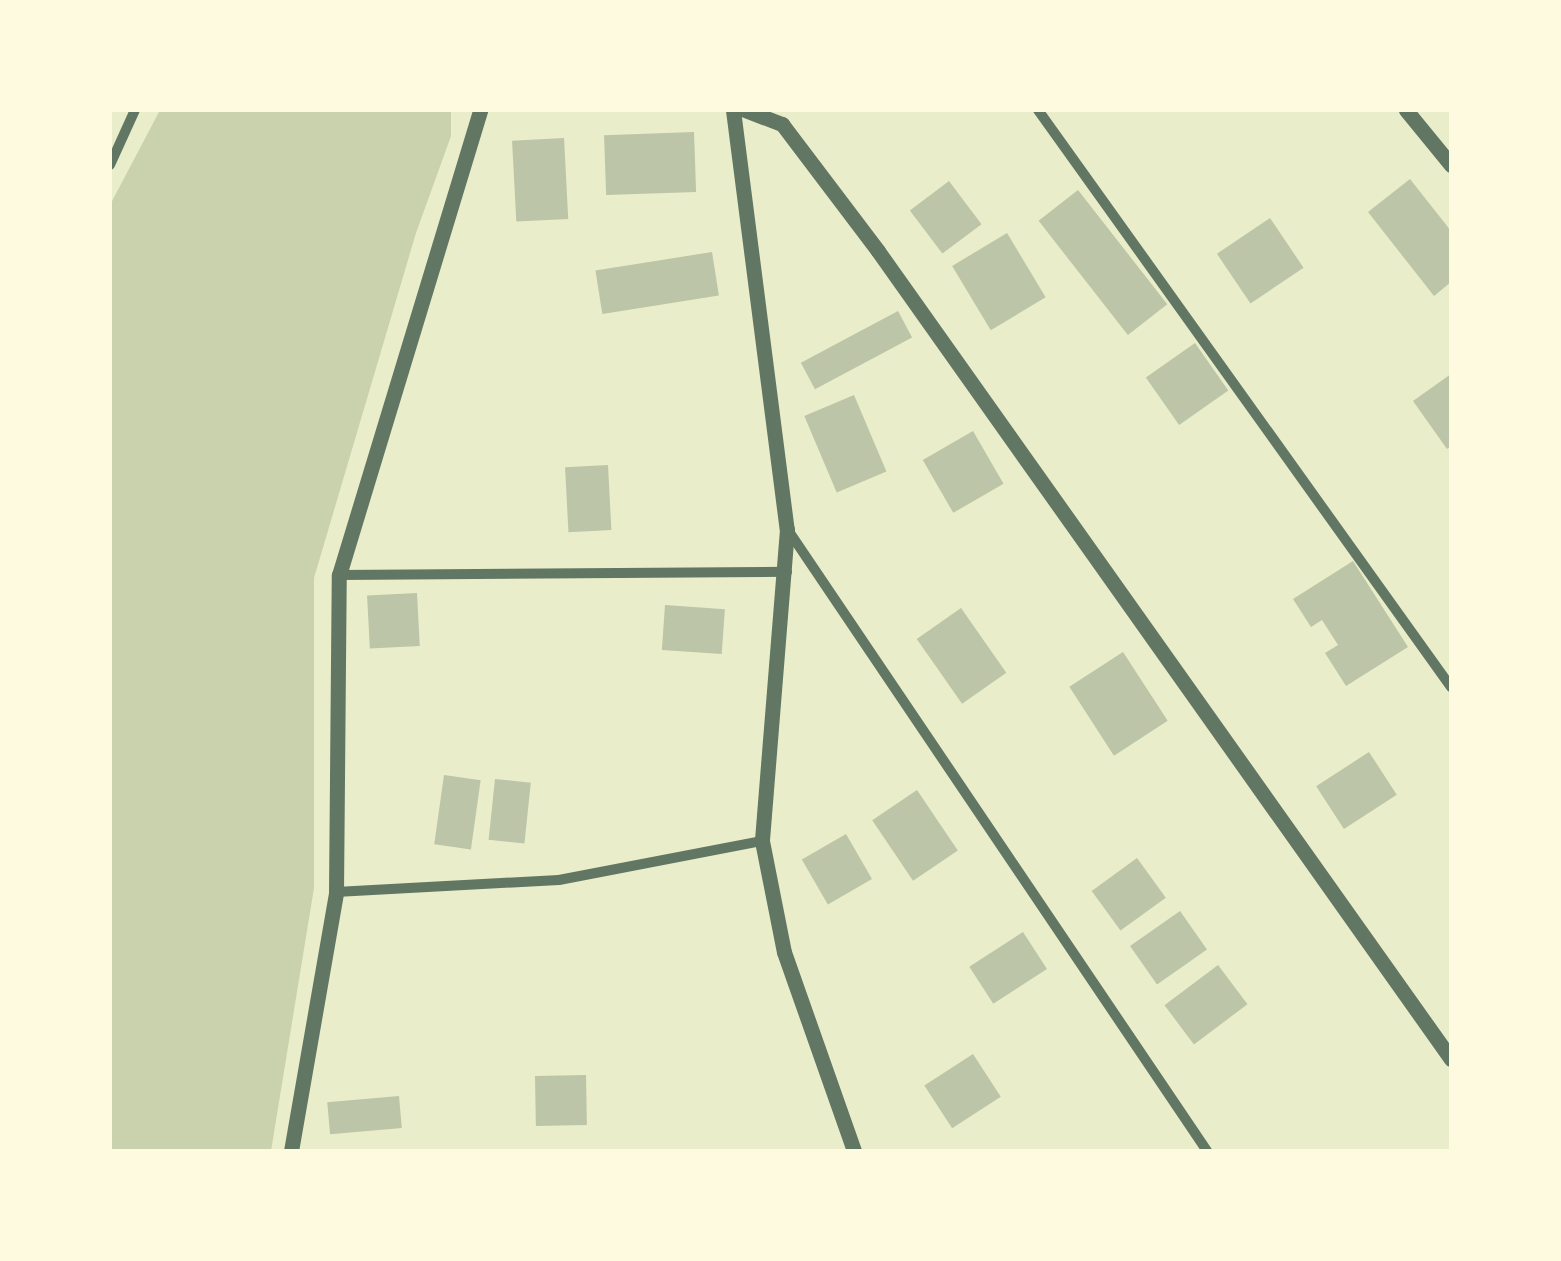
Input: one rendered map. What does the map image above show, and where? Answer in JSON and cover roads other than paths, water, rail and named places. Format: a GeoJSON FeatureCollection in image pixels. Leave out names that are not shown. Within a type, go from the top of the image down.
{"type":"FeatureCollection","features":[{"type":"Feature","properties":{"kind":"street"},"geometry":{"type":"LineString","coordinates":[[110,165],[135,110]]}},
{"type":"Feature","properties":{"kind":"street"},"geometry":{"type":"LineString","coordinates":[[291,1151],[336,892],[339,575],[480,110]]}},
{"type":"Feature","properties":{"kind":"street"},"geometry":{"type":"LineString","coordinates":[[733,110],[787,529],[788,572],[762,841],[784,952],[854,1151]]}},
{"type":"Feature","properties":{"kind":"street"},"geometry":{"type":"LineString","coordinates":[[745,110],[782,124],[878,251],[1451,1059]]}},
{"type":"Feature","properties":{"kind":"street"},"geometry":{"type":"LineString","coordinates":[[1038,110],[1451,687]]}},
{"type":"Feature","properties":{"kind":"street"},"geometry":{"type":"LineString","coordinates":[[1406,110],[1451,165]]}},
{"type":"Feature","properties":{"kind":"street"},"geometry":{"type":"LineString","coordinates":[[787,529],[1207,1151]]}},
{"type":"Feature","properties":{"kind":"street"},"geometry":{"type":"LineString","coordinates":[[339,575],[788,572]]}},
{"type":"Feature","properties":{"kind":"street"},"geometry":{"type":"LineString","coordinates":[[336,892],[559,880],[762,841]]}}]}
